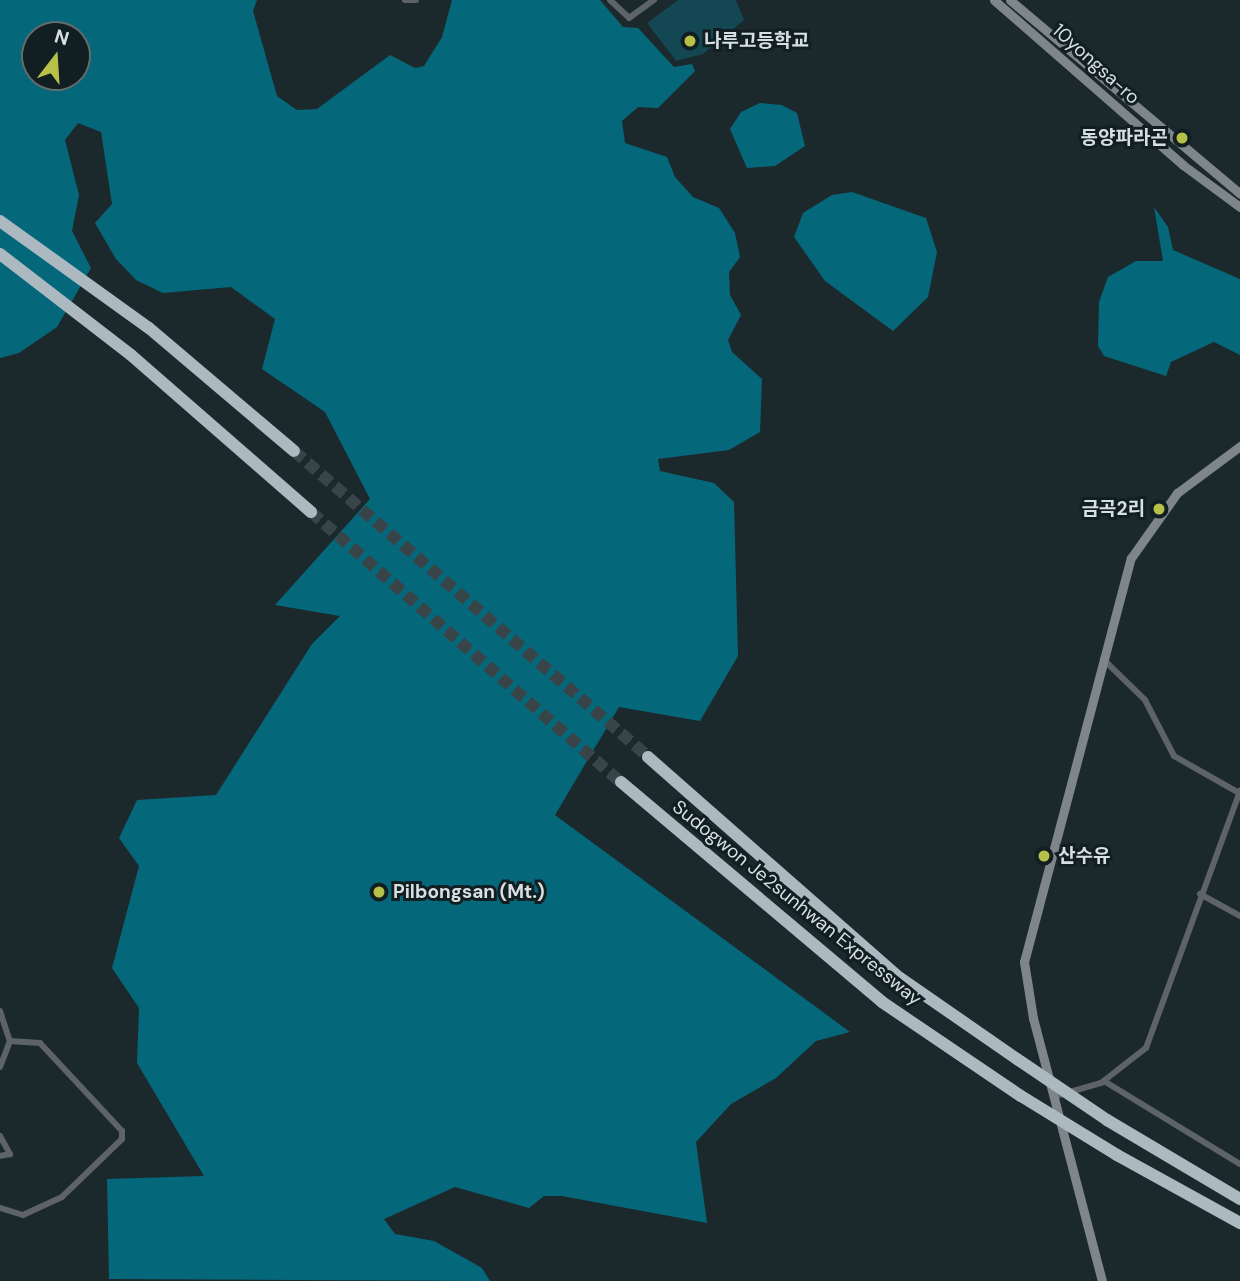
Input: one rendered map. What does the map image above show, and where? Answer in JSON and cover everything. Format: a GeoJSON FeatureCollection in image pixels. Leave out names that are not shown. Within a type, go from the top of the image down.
{"type":"FeatureCollection","features":[{"type":"Feature","properties":{"kind":"highway"},"geometry":{"type":"LineString","coordinates":[[0,221],[149,328],[294,451]]}},
{"type":"Feature","properties":{"kind":"highway"},"geometry":{"type":"LineString","coordinates":[[0,254],[131,355],[310,512]]}},
{"type":"Feature","properties":{"kind":"highway","name":"Sudogwon Je2sunhwan Expressway"},"geometry":{"type":"LineString","coordinates":[[648,757],[900,978],[1107,1120],[1240,1199]]}},
{"type":"Feature","properties":{"kind":"highway","name":"Sudogwon Je2sunhwan Expressway"},"geometry":{"type":"LineString","coordinates":[[621,782],[882,1002],[1021,1096],[1117,1155],[1240,1223]]}},
{"type":"Feature","properties":{"kind":"street"},"geometry":{"type":"LineString","coordinates":[[405,0],[416,0]]}},
{"type":"Feature","properties":{"kind":"street"},"geometry":{"type":"LineString","coordinates":[[610,0],[629,18],[654,0]]}},
{"type":"Feature","properties":{"kind":"street","name":"10yongsa-ro"},"geometry":{"type":"LineString","coordinates":[[994,0],[1183,165],[1240,207]]}},
{"type":"Feature","properties":{"kind":"street","name":"10yongsa-ro"},"geometry":{"type":"LineString","coordinates":[[1010,0],[1240,194]]}},
{"type":"Feature","properties":{"kind":"street"},"geometry":{"type":"LineString","coordinates":[[1101,1277],[1056,1096],[1033,1018],[1024,962],[1102,657],[1138,542],[1182,487],[1240,446]]}},
{"type":"Feature","properties":{"kind":"street"},"geometry":{"type":"LineString","coordinates":[[1056,1096],[1104,1081],[1146,1048],[1239,792],[1174,756],[1145,700],[1102,657]]}},
{"type":"Feature","properties":{"kind":"street"},"geometry":{"type":"LineString","coordinates":[[1200,894],[1240,916]]}},
{"type":"Feature","properties":{"kind":"street"},"geometry":{"type":"LineString","coordinates":[[0,1011],[10,1041],[0,1067]]}},
{"type":"Feature","properties":{"kind":"street"},"geometry":{"type":"LineString","coordinates":[[0,1208],[23,1215],[62,1197],[122,1139],[122,1131],[40,1043],[10,1041]]}},
{"type":"Feature","properties":{"kind":"street"},"geometry":{"type":"LineString","coordinates":[[1104,1081],[1240,1164]]}},
{"type":"Feature","properties":{"kind":"street"},"geometry":{"type":"LineString","coordinates":[[0,1136],[10,1154],[0,1156]]}},
{"type":"Feature","properties":{"kind":"shaded area"},"geometry":{"type":"Polygon","coordinates":[[[0,0],[257,0],[253,11],[277,96],[297,110],[317,109],[390,55],[415,68],[424,66],[442,37],[452,0],[600,0],[623,27],[638,28],[674,67],[692,64],[695,71],[658,108],[638,107],[622,121],[625,143],[667,157],[675,177],[693,197],[719,208],[735,233],[740,257],[729,272],[730,295],[741,315],[728,340],[732,352],[762,379],[760,432],[729,450],[658,459],[660,471],[714,483],[734,502],[738,656],[700,721],[619,707],[555,815],[850,1032],[816,1041],[776,1078],[731,1104],[696,1142],[707,1223],[562,1196],[544,1196],[529,1208],[455,1187],[384,1219],[395,1234],[434,1241],[482,1268],[490,1281],[109,1279],[107,1179],[204,1176],[137,1063],[139,1008],[112,968],[139,866],[119,838],[137,800],[216,795],[312,644],[340,616],[275,605],[370,499],[325,412],[262,369],[275,319],[231,287],[163,293],[136,280],[116,259],[95,223],[112,204],[101,132],[78,123],[65,140],[79,195],[72,231],[91,268],[57,327],[19,353],[0,358],[0,0]]]}},
{"type":"Feature","properties":{"kind":"shaded area","name":"나루고등학교"},"geometry":{"type":"Polygon","coordinates":[[[678,0],[736,0],[744,20],[703,54],[676,61],[647,23],[678,0]]]}},
{"type":"Feature","properties":{"kind":"shaded area"},"geometry":{"type":"Polygon","coordinates":[[[760,103],[782,105],[797,113],[805,146],[775,166],[747,168],[730,129],[741,112],[760,103]]]}},
{"type":"Feature","properties":{"kind":"shaded area"},"geometry":{"type":"Polygon","coordinates":[[[852,192],[926,218],[937,252],[928,297],[893,331],[825,281],[794,237],[803,213],[832,195],[852,192]]]}},
{"type":"Feature","properties":{"kind":"shaded area"},"geometry":{"type":"Polygon","coordinates":[[[1154,207],[1168,227],[1173,250],[1240,279],[1240,355],[1214,342],[1171,362],[1166,376],[1104,356],[1098,346],[1099,302],[1108,277],[1136,261],[1163,261],[1154,207]]]}},
{"type":"Feature","properties":{"kind":"tunnel"},"geometry":{"type":"LineString","coordinates":[[294,451],[648,757]]}},
{"type":"Feature","properties":{"kind":"tunnel"},"geometry":{"type":"LineString","coordinates":[[311,512],[621,782]]}},
{"type":"Feature","properties":{"kind":"place","name":"나루고등학교"},"geometry":{"type":"Point","coordinates":[690,41]}},
{"type":"Feature","properties":{"kind":"place","name":"동양파라곤"},"geometry":{"type":"Point","coordinates":[1182,138]}},
{"type":"Feature","properties":{"kind":"place","name":"금곡2리"},"geometry":{"type":"Point","coordinates":[1159,509]}},
{"type":"Feature","properties":{"kind":"place","name":"산수유"},"geometry":{"type":"Point","coordinates":[1044,856]}},
{"type":"Feature","properties":{"kind":"place","name":"Pilbongsan (Mt.)"},"geometry":{"type":"Point","coordinates":[379,892]}}]}
